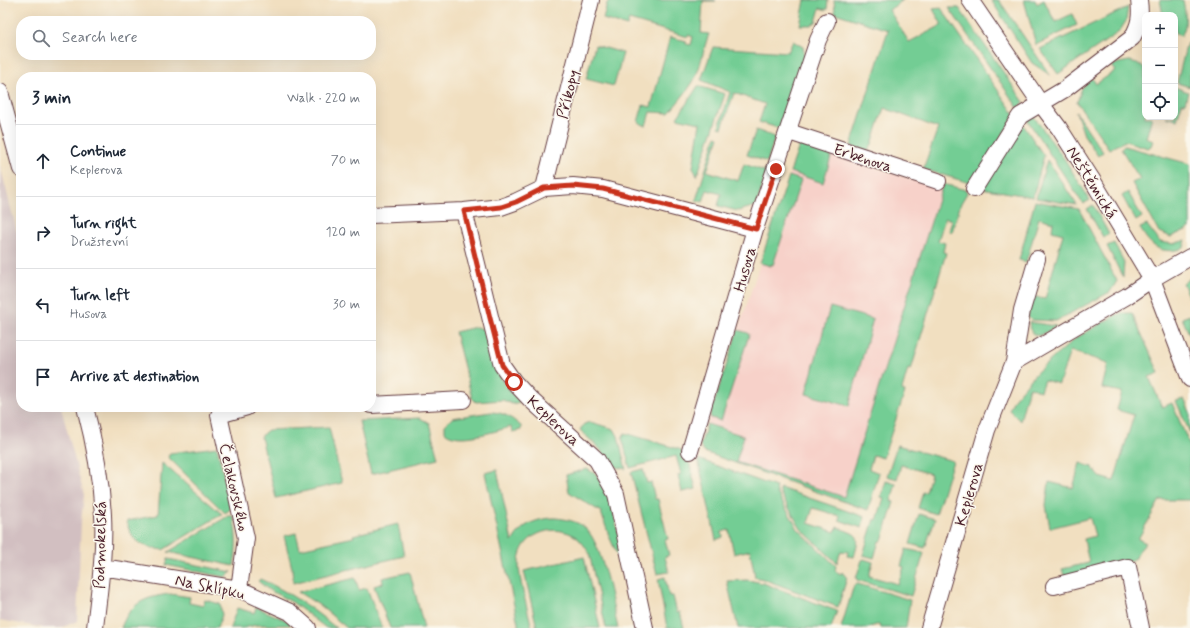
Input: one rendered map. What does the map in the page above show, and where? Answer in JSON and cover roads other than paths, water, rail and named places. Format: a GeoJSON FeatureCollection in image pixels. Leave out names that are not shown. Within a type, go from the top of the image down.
{"type":"FeatureCollection","features":[{"type":"Feature","properties":{"kind":"street","name":"Příkopy"},"geometry":{"type":"LineString","coordinates":[[544,188],[591,0]]}},
{"type":"Feature","properties":{"kind":"street","name":"Neštěmická"},"geometry":{"type":"LineString","coordinates":[[970,0],[1059,128],[1104,197],[1152,279],[1190,379]]}},
{"type":"Feature","properties":{"kind":"street"},"geometry":{"type":"LineString","coordinates":[[974,189],[1020,116],[1065,89],[1132,38],[1137,29],[1141,16],[1139,0]]}},
{"type":"Feature","properties":{"kind":"street","name":"Husova"},"geometry":{"type":"LineString","coordinates":[[690,451],[756,229],[818,40],[827,21]]}},
{"type":"Feature","properties":{"kind":"street"},"geometry":{"type":"LineString","coordinates":[[0,92],[16,151]]}},
{"type":"Feature","properties":{"kind":"street","name":"Erbenova"},"geometry":{"type":"LineString","coordinates":[[789,132],[938,181]]}},
{"type":"Feature","properties":{"kind":"street"},"geometry":{"type":"LineString","coordinates":[[376,215],[464,211],[501,207],[516,202],[544,188],[573,186],[603,189],[756,229]]}},
{"type":"Feature","properties":{"kind":"street","name":"Keplerova"},"geometry":{"type":"LineString","coordinates":[[464,211],[502,365],[514,382],[597,460],[616,494],[645,628]]}},
{"type":"Feature","properties":{"kind":"street"},"geometry":{"type":"LineString","coordinates":[[1014,362],[1121,300],[1152,279],[1190,257]]}},
{"type":"Feature","properties":{"kind":"street","name":"Keplerova"},"geometry":{"type":"LineString","coordinates":[[929,628],[987,430],[1014,362],[1022,310],[1037,259]]}},
{"type":"Feature","properties":{"kind":"street"},"geometry":{"type":"LineString","coordinates":[[376,405],[463,400]]}},
{"type":"Feature","properties":{"kind":"street","name":"Podmokelská"},"geometry":{"type":"LineString","coordinates":[[86,412],[93,439],[103,516],[102,567],[95,628]]}},
{"type":"Feature","properties":{"kind":"street","name":"Čelakovského"},"geometry":{"type":"LineString","coordinates":[[229,412],[218,415],[246,538],[239,589]]}},
{"type":"Feature","properties":{"kind":"street","name":"Na Sklípku"},"geometry":{"type":"LineString","coordinates":[[102,567],[239,589],[290,612],[308,628]]}},
{"type":"Feature","properties":{"kind":"street"},"geometry":{"type":"LineString","coordinates":[[1054,586],[1128,567],[1141,628]]}},
{"type":"Feature","properties":{"kind":"street"},"geometry":{"type":"LineString","coordinates":[[290,612],[293,628]]}}]}
